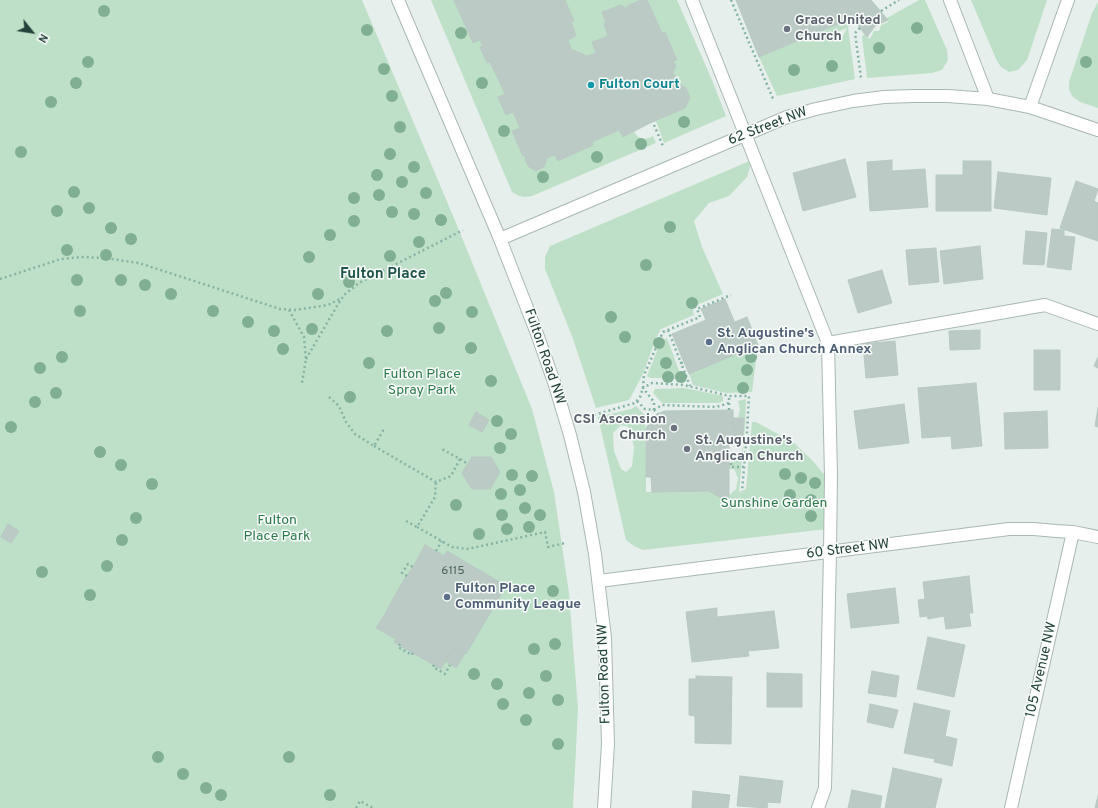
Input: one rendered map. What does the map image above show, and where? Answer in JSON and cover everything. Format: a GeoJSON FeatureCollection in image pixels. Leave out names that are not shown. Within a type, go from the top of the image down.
{"type":"FeatureCollection","features":[{"type":"Feature","properties":{"kind":"street","name":"Fulton Road NW"},"geometry":{"type":"LineString","coordinates":[[398,0],[500,239],[536,331],[554,382],[570,435],[584,492],[599,581],[605,638],[608,744],[604,808]]}},
{"type":"Feature","properties":{"kind":"street"},"geometry":{"type":"LineString","coordinates":[[692,0],[828,342],[831,476],[825,788],[818,808]]}},
{"type":"Feature","properties":{"kind":"street"},"geometry":{"type":"LineString","coordinates":[[950,0],[988,99]]}},
{"type":"Feature","properties":{"kind":"street"},"geometry":{"type":"LineString","coordinates":[[1030,107],[1068,0]]}},
{"type":"Feature","properties":{"kind":"street","name":"62 Street NW"},"geometry":{"type":"LineString","coordinates":[[500,239],[788,117],[853,101],[884,97],[913,96],[948,96],[988,99],[1030,107],[1098,130]]}},
{"type":"Feature","properties":{"kind":"street"},"geometry":{"type":"LineString","coordinates":[[828,342],[1045,305],[1098,324]]}},
{"type":"Feature","properties":{"kind":"street","name":"60 Street NW"},"geometry":{"type":"LineString","coordinates":[[599,581],[1009,529],[1073,532],[1098,537]]}},
{"type":"Feature","properties":{"kind":"street","name":"105 Avenue NW"},"geometry":{"type":"LineString","coordinates":[[1011,808],[1073,532]]}},
{"type":"Feature","properties":{"kind":"path"},"geometry":{"type":"LineString","coordinates":[[731,0],[774,101]]}},
{"type":"Feature","properties":{"kind":"path"},"geometry":{"type":"LineString","coordinates":[[881,11],[898,0]]}},
{"type":"Feature","properties":{"kind":"path"},"geometry":{"type":"LineString","coordinates":[[860,28],[855,32],[861,78]]}},
{"type":"Feature","properties":{"kind":"path"},"geometry":{"type":"LineString","coordinates":[[654,125],[663,146]]}},
{"type":"Feature","properties":{"kind":"path"},"geometry":{"type":"LineString","coordinates":[[306,359],[342,298],[359,283],[463,230]]}},
{"type":"Feature","properties":{"kind":"path"},"geometry":{"type":"LineString","coordinates":[[0,279],[61,260],[81,257],[105,258],[139,263],[280,309],[295,310],[328,304],[342,298]]}},
{"type":"Feature","properties":{"kind":"path"},"geometry":{"type":"LineString","coordinates":[[594,415],[637,401],[643,388],[644,376],[663,332],[700,317],[697,309],[731,295]]}},
{"type":"Feature","properties":{"kind":"path"},"geometry":{"type":"LineString","coordinates":[[288,310],[304,337],[306,359],[302,383]]}},
{"type":"Feature","properties":{"kind":"path"},"geometry":{"type":"LineString","coordinates":[[668,330],[682,362],[690,386]]}},
{"type":"Feature","properties":{"kind":"path"},"geometry":{"type":"LineString","coordinates":[[643,388],[652,383],[684,385],[729,396],[749,396],[748,433],[742,491]]}},
{"type":"Feature","properties":{"kind":"path"},"geometry":{"type":"LineString","coordinates":[[643,388],[654,402],[654,410],[658,414]]}},
{"type":"Feature","properties":{"kind":"path"},"geometry":{"type":"LineString","coordinates":[[729,396],[729,410]]}},
{"type":"Feature","properties":{"kind":"path"},"geometry":{"type":"LineString","coordinates":[[329,397],[339,406],[346,422],[356,434],[436,482]]}},
{"type":"Feature","properties":{"kind":"path"},"geometry":{"type":"LineString","coordinates":[[637,401],[645,409],[654,410],[662,406],[716,407],[729,402]]}},
{"type":"Feature","properties":{"kind":"path"},"geometry":{"type":"LineString","coordinates":[[374,446],[384,429]]}},
{"type":"Feature","properties":{"kind":"path"},"geometry":{"type":"LineString","coordinates":[[440,448],[468,464]]}},
{"type":"Feature","properties":{"kind":"path"},"geometry":{"type":"LineString","coordinates":[[729,455],[731,455],[731,467],[744,467]]}},
{"type":"Feature","properties":{"kind":"path"},"geometry":{"type":"LineString","coordinates":[[436,482],[451,476],[460,459]]}},
{"type":"Feature","properties":{"kind":"path"},"geometry":{"type":"LineString","coordinates":[[418,527],[434,498],[436,482]]}},
{"type":"Feature","properties":{"kind":"path"},"geometry":{"type":"LineString","coordinates":[[406,521],[452,547],[468,549],[545,532],[548,547],[565,543]]}},
{"type":"Feature","properties":{"kind":"path"},"geometry":{"type":"LineString","coordinates":[[436,551],[442,541]]}},
{"type":"Feature","properties":{"kind":"path"},"geometry":{"type":"LineString","coordinates":[[407,576],[402,573],[408,564],[413,567]]}},
{"type":"Feature","properties":{"kind":"path"},"geometry":{"type":"LineString","coordinates":[[400,644],[398,647],[412,655],[413,652]]}},
{"type":"Feature","properties":{"kind":"path"},"geometry":{"type":"LineString","coordinates":[[434,664],[433,667],[445,674],[450,665]]}},
{"type":"Feature","properties":{"kind":"path"},"geometry":{"type":"LineString","coordinates":[[356,808],[360,801],[373,808]]}},
{"type":"Feature","properties":{"kind":"green space","name":"Fulton Place Park"},"geometry":{"type":"Polygon","coordinates":[[[0,0],[362,0],[456,223],[532,409],[554,492],[569,593],[578,709],[573,808],[0,808],[0,0]]]}},
{"type":"Feature","properties":{"kind":"green space"},"geometry":{"type":"Polygon","coordinates":[[[431,0],[454,0],[473,43],[480,40],[483,46],[480,47],[487,63],[490,62],[505,94],[498,97],[513,112],[520,128],[512,131],[523,156],[526,157],[529,167],[537,171],[544,167],[547,158],[555,155],[558,161],[593,145],[592,142],[619,130],[623,137],[634,132],[638,137],[643,139],[653,136],[656,143],[532,196],[519,196],[512,192],[431,0]]]}},
{"type":"Feature","properties":{"kind":"green space"},"geometry":{"type":"Polygon","coordinates":[[[565,0],[641,0],[627,6],[628,9],[621,5],[602,12],[606,23],[604,25],[608,36],[592,42],[596,53],[587,56],[571,49],[568,40],[576,36],[571,22],[574,21],[565,0]]]}},
{"type":"Feature","properties":{"kind":"green space"},"geometry":{"type":"Polygon","coordinates":[[[647,0],[677,0],[726,116],[664,143],[656,121],[685,108],[690,98],[686,88],[678,83],[673,72],[676,66],[673,61],[677,59],[665,32],[662,33],[647,0]]]}},
{"type":"Feature","properties":{"kind":"green space"},"geometry":{"type":"Polygon","coordinates":[[[919,0],[925,0],[947,50],[948,60],[942,70],[932,73],[867,78],[862,37],[864,34],[870,39],[874,31],[879,31],[881,25],[888,22],[887,18],[919,0]]]}},
{"type":"Feature","properties":{"kind":"green space"},"geometry":{"type":"Polygon","coordinates":[[[971,0],[1047,0],[1027,60],[1018,70],[1009,72],[1001,67],[996,59],[971,0]]]}},
{"type":"Feature","properties":{"kind":"green space"},"geometry":{"type":"Polygon","coordinates":[[[1098,2],[1098,108],[1080,102],[1072,96],[1069,89],[1069,82],[1092,13],[1098,2]]]}},
{"type":"Feature","properties":{"kind":"green space"},"geometry":{"type":"Polygon","coordinates":[[[852,18],[855,21],[848,27],[855,79],[777,96],[759,57],[852,18]],[[847,28],[832,34],[834,38],[841,40],[847,28]]]}},
{"type":"Feature","properties":{"kind":"green space"},"geometry":{"type":"Polygon","coordinates":[[[752,160],[747,177],[729,196],[709,203],[694,221],[702,247],[723,294],[692,307],[694,315],[661,329],[656,338],[643,374],[629,400],[596,408],[572,336],[545,269],[545,257],[550,246],[752,160]]]}},
{"type":"Feature","properties":{"kind":"green space"},"geometry":{"type":"Polygon","coordinates":[[[667,338],[681,376],[676,379],[650,378],[647,376],[661,341],[667,338]]]}},
{"type":"Feature","properties":{"kind":"green space"},"geometry":{"type":"Polygon","coordinates":[[[758,345],[752,392],[726,393],[693,385],[689,374],[758,345]]]}},
{"type":"Feature","properties":{"kind":"green space"},"geometry":{"type":"Polygon","coordinates":[[[685,388],[723,396],[723,401],[718,403],[662,403],[653,393],[655,389],[685,388]]]}},
{"type":"Feature","properties":{"kind":"green space","name":"Sunshine Garden"},"geometry":{"type":"Polygon","coordinates":[[[746,399],[745,428],[739,492],[746,489],[752,422],[756,422],[794,443],[813,461],[826,477],[827,529],[643,550],[626,540],[598,417],[631,409],[636,406],[645,415],[646,492],[709,491],[724,500],[736,489],[738,478],[734,469],[729,469],[729,463],[736,461],[740,457],[743,446],[742,436],[744,418],[738,418],[740,409],[738,401],[746,399]],[[621,425],[613,433],[614,451],[621,469],[626,472],[632,466],[634,447],[629,427],[621,425]]]}},
{"type":"Feature","properties":{"kind":"building","name":"Fulton Court"},"geometry":{"type":"Polygon","coordinates":[[[454,0],[565,0],[574,21],[571,22],[576,36],[568,40],[571,49],[587,56],[596,53],[592,42],[608,36],[604,24],[606,23],[602,12],[621,5],[628,9],[627,6],[641,0],[647,0],[662,33],[665,32],[677,60],[673,61],[676,66],[673,72],[678,83],[686,88],[690,98],[685,108],[623,137],[619,130],[592,142],[593,145],[558,161],[555,155],[547,158],[544,167],[536,171],[529,167],[525,160],[526,157],[523,156],[512,131],[520,128],[513,112],[506,115],[498,97],[505,94],[490,62],[487,63],[480,47],[483,46],[480,40],[473,43],[454,0]]]}},
{"type":"Feature","properties":{"kind":"building","name":"Grace United Church"},"geometry":{"type":"Polygon","coordinates":[[[736,0],[871,0],[888,20],[875,26],[867,37],[852,18],[759,57],[736,0]]]}},
{"type":"Feature","properties":{"kind":"building"},"geometry":{"type":"Polygon","coordinates":[[[845,159],[856,197],[803,211],[793,173],[845,159]]]}},
{"type":"Feature","properties":{"kind":"building"},"geometry":{"type":"Polygon","coordinates":[[[892,160],[892,171],[925,169],[928,207],[870,211],[867,162],[892,160]]]}},
{"type":"Feature","properties":{"kind":"building"},"geometry":{"type":"Polygon","coordinates":[[[963,161],[991,161],[991,211],[936,211],[936,175],[963,175],[963,161]]]}},
{"type":"Feature","properties":{"kind":"building"},"geometry":{"type":"Polygon","coordinates":[[[998,172],[1051,178],[1047,215],[994,208],[998,172]]]}},
{"type":"Feature","properties":{"kind":"building"},"geometry":{"type":"Polygon","coordinates":[[[1076,181],[1098,189],[1094,201],[1098,203],[1098,241],[1060,228],[1076,181]]]}},
{"type":"Feature","properties":{"kind":"building"},"geometry":{"type":"Polygon","coordinates":[[[1052,229],[1064,230],[1064,236],[1075,237],[1071,270],[1047,267],[1052,229]]]}},
{"type":"Feature","properties":{"kind":"building"},"geometry":{"type":"Polygon","coordinates":[[[1026,231],[1047,233],[1044,265],[1023,264],[1026,231]]]}},
{"type":"Feature","properties":{"kind":"building"},"geometry":{"type":"Polygon","coordinates":[[[980,246],[983,279],[944,284],[940,251],[980,246]]]}},
{"type":"Feature","properties":{"kind":"building"},"geometry":{"type":"Polygon","coordinates":[[[936,248],[939,282],[909,285],[906,250],[936,248]]]}},
{"type":"Feature","properties":{"kind":"building"},"geometry":{"type":"Polygon","coordinates":[[[882,270],[892,303],[858,313],[848,280],[882,270]]]}},
{"type":"Feature","properties":{"kind":"building","name":"St. Augustine's Anglican Church Annex"},"geometry":{"type":"Polygon","coordinates":[[[725,299],[746,350],[689,374],[672,334],[706,320],[701,309],[725,299]]]}},
{"type":"Feature","properties":{"kind":"building"},"geometry":{"type":"Polygon","coordinates":[[[747,317],[758,345],[746,350],[735,322],[747,317]]]}},
{"type":"Feature","properties":{"kind":"building"},"geometry":{"type":"Polygon","coordinates":[[[980,330],[980,349],[950,350],[949,331],[980,330]]]}},
{"type":"Feature","properties":{"kind":"building"},"geometry":{"type":"Polygon","coordinates":[[[895,341],[898,375],[866,378],[863,344],[895,341]]]}},
{"type":"Feature","properties":{"kind":"building"},"geometry":{"type":"Polygon","coordinates":[[[1034,350],[1060,350],[1060,390],[1034,390],[1034,350]]]}},
{"type":"Feature","properties":{"kind":"building"},"geometry":{"type":"Polygon","coordinates":[[[1098,357],[1098,368],[1094,366],[1098,357]]]}},
{"type":"Feature","properties":{"kind":"building"},"geometry":{"type":"Polygon","coordinates":[[[976,383],[982,446],[952,449],[951,436],[922,438],[918,388],[976,383]]]}},
{"type":"Feature","properties":{"kind":"building"},"geometry":{"type":"Polygon","coordinates":[[[904,404],[909,443],[859,449],[854,411],[904,404]]]}},
{"type":"Feature","properties":{"kind":"building"},"geometry":{"type":"Polygon","coordinates":[[[1098,408],[1098,427],[1095,426],[1098,408]]]}},
{"type":"Feature","properties":{"kind":"building","name":"St. Augustine's Anglican Church"},"geometry":{"type":"Polygon","coordinates":[[[733,410],[734,443],[729,443],[729,496],[724,500],[709,491],[652,492],[651,477],[646,477],[646,428],[654,416],[664,411],[733,410]]]}},
{"type":"Feature","properties":{"kind":"building"},"geometry":{"type":"Polygon","coordinates":[[[1047,411],[1048,448],[1005,449],[1004,413],[1047,411]]]}},
{"type":"Feature","properties":{"kind":"building"},"geometry":{"type":"Polygon","coordinates":[[[476,412],[489,420],[482,432],[469,425],[476,412]]]}},
{"type":"Feature","properties":{"kind":"building"},"geometry":{"type":"Polygon","coordinates":[[[733,418],[744,418],[743,436],[734,436],[733,418]]]}},
{"type":"Feature","properties":{"kind":"building"},"geometry":{"type":"Polygon","coordinates":[[[472,457],[491,457],[500,472],[490,489],[472,489],[462,473],[472,457]]]}},
{"type":"Feature","properties":{"kind":"building"},"geometry":{"type":"Polygon","coordinates":[[[8,524],[19,531],[11,543],[1,537],[8,524]]]}},
{"type":"Feature","properties":{"kind":"building","name":"Fulton Place Community League"},"geometry":{"type":"Polygon","coordinates":[[[425,545],[444,556],[447,551],[506,586],[466,654],[454,647],[441,669],[394,642],[396,639],[376,628],[425,545]]]}},
{"type":"Feature","properties":{"kind":"building"},"geometry":{"type":"Polygon","coordinates":[[[969,576],[973,613],[969,613],[971,626],[946,629],[944,616],[928,619],[927,616],[920,617],[918,600],[925,599],[923,582],[969,576]]]}},
{"type":"Feature","properties":{"kind":"building"},"geometry":{"type":"Polygon","coordinates":[[[895,588],[899,623],[851,628],[847,594],[895,588]]]}},
{"type":"Feature","properties":{"kind":"building"},"geometry":{"type":"Polygon","coordinates":[[[717,608],[717,617],[774,611],[779,648],[748,651],[749,656],[692,662],[686,612],[717,608]]]}},
{"type":"Feature","properties":{"kind":"building"},"geometry":{"type":"Polygon","coordinates":[[[928,637],[965,645],[954,697],[917,689],[928,637]]]}},
{"type":"Feature","properties":{"kind":"building"},"geometry":{"type":"Polygon","coordinates":[[[454,647],[465,653],[456,668],[445,661],[454,647]]]}},
{"type":"Feature","properties":{"kind":"building"},"geometry":{"type":"Polygon","coordinates":[[[872,671],[899,676],[896,697],[868,693],[872,671]]]}},
{"type":"Feature","properties":{"kind":"building"},"geometry":{"type":"Polygon","coordinates":[[[767,673],[802,674],[802,707],[767,707],[767,673]]]}},
{"type":"Feature","properties":{"kind":"building"},"geometry":{"type":"Polygon","coordinates":[[[696,676],[732,677],[731,744],[695,743],[695,716],[689,715],[689,679],[696,679],[696,676]]]}},
{"type":"Feature","properties":{"kind":"building"},"geometry":{"type":"Polygon","coordinates":[[[914,703],[950,711],[945,736],[957,739],[952,766],[934,762],[935,759],[904,753],[914,703]]]}},
{"type":"Feature","properties":{"kind":"building"},"geometry":{"type":"Polygon","coordinates":[[[870,704],[898,710],[893,728],[867,722],[870,704]]]}},
{"type":"Feature","properties":{"kind":"building"},"geometry":{"type":"Polygon","coordinates":[[[893,768],[942,779],[935,808],[885,808],[893,768]]]}},
{"type":"Feature","properties":{"kind":"building"},"geometry":{"type":"Polygon","coordinates":[[[740,776],[783,781],[780,803],[768,802],[767,808],[737,806],[740,776]]]}},
{"type":"Feature","properties":{"kind":"building"},"geometry":{"type":"Polygon","coordinates":[[[852,790],[882,796],[880,808],[848,808],[852,790]]]}},
{"type":"Feature","properties":{"kind":"building"},"geometry":{"type":"Polygon","coordinates":[[[693,791],[730,795],[728,808],[692,808],[693,791]]]}},
{"type":"Feature","properties":{"kind":"building"},"geometry":{"type":"Polygon","coordinates":[[[1098,796],[1098,808],[1095,808],[1098,796]]]}},
{"type":"Feature","properties":{"kind":"place","name":"Grace United Church"},"geometry":{"type":"Point","coordinates":[787,29]}},
{"type":"Feature","properties":{"kind":"place","name":"Fulton Court"},"geometry":{"type":"Point","coordinates":[591,85]}},
{"type":"Feature","properties":{"kind":"place","name":"St. Augustine's Anglican Church Annex"},"geometry":{"type":"Point","coordinates":[709,342]}},
{"type":"Feature","properties":{"kind":"place","name":"CSI Ascension Church"},"geometry":{"type":"Point","coordinates":[674,428]}},
{"type":"Feature","properties":{"kind":"place","name":"St. Augustine's Anglican Church"},"geometry":{"type":"Point","coordinates":[687,449]}},
{"type":"Feature","properties":{"kind":"place","name":"Fulton Place Community League"},"geometry":{"type":"Point","coordinates":[447,597]}},
{"type":"Feature","properties":{"kind":"district","name":"Fulton Place"},"geometry":{"type":"Point","coordinates":[383,275]}},
{"type":"Feature","properties":{"kind":"park label","name":"Fulton Place Spray Park"},"geometry":{"type":"Point","coordinates":[422,384]}}]}
